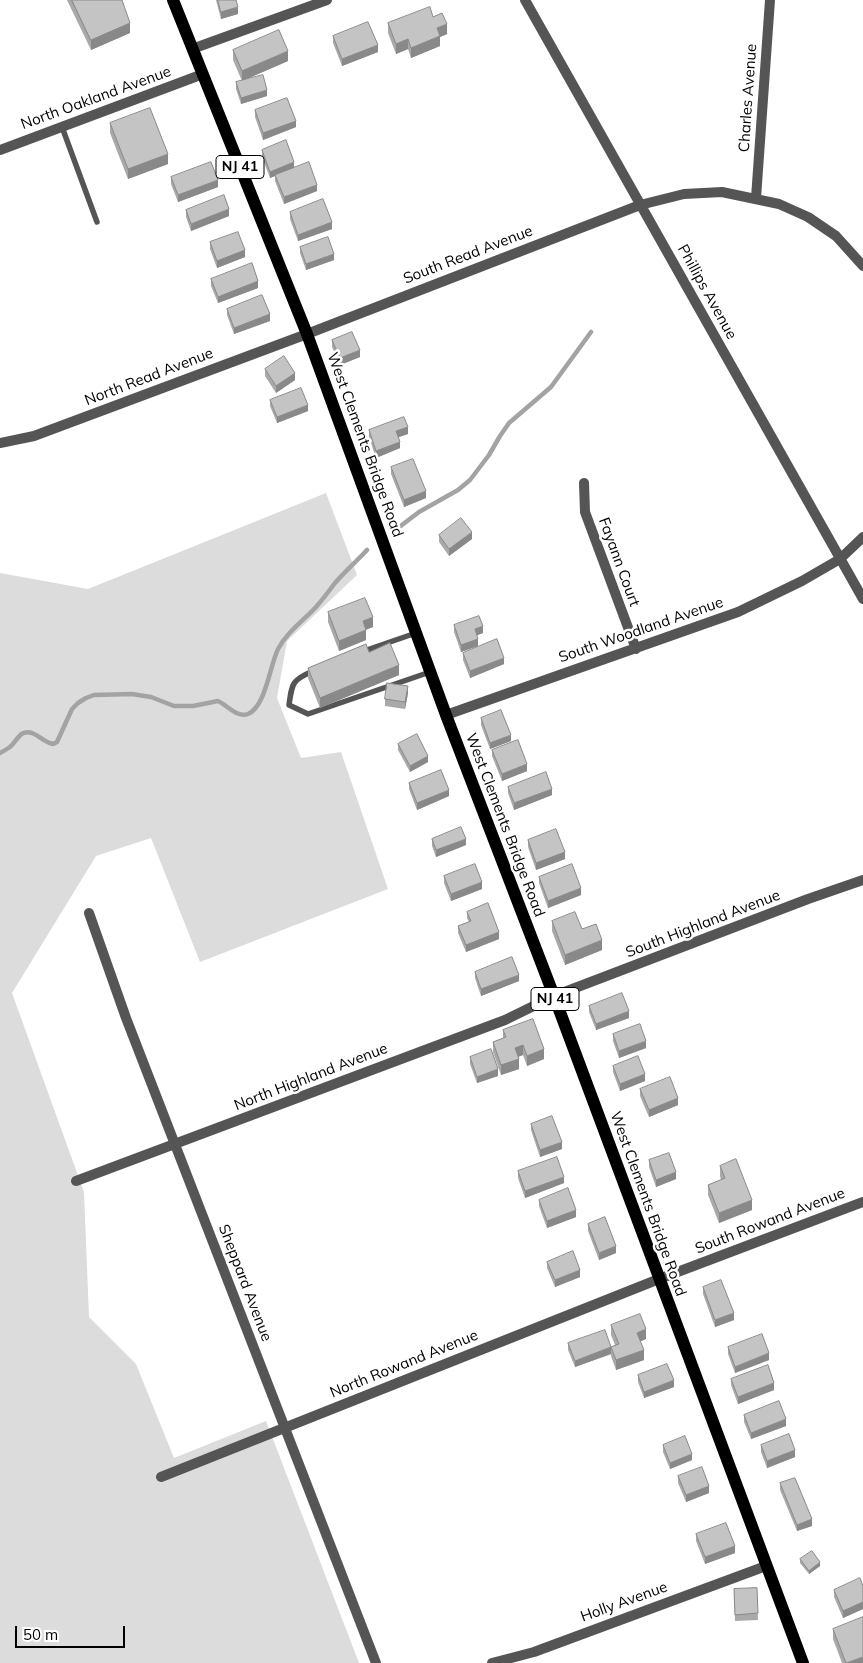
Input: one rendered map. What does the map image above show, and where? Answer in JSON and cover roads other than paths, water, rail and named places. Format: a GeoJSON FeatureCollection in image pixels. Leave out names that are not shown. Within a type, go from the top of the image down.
{"type":"FeatureCollection","features":[{"type":"Feature","properties":{"kind":"main road","name":"West Clements Bridge Road"},"geometry":{"type":"LineString","coordinates":[[173,0],[307,334],[430,672],[554,996],[803,1663]]}},
{"type":"Feature","properties":{"kind":"street"},"geometry":{"type":"LineString","coordinates":[[192,49],[327,0]]}},
{"type":"Feature","properties":{"kind":"street","name":"Phillips Avenue"},"geometry":{"type":"LineString","coordinates":[[525,0],[863,599]]}},
{"type":"Feature","properties":{"kind":"street","name":"Charles Avenue"},"geometry":{"type":"LineString","coordinates":[[756,198],[770,0]]}},
{"type":"Feature","properties":{"kind":"street","name":"North Oakland Avenue"},"geometry":{"type":"LineString","coordinates":[[0,150],[203,74]]}},
{"type":"Feature","properties":{"kind":"street","name":"South Read Avenue"},"geometry":{"type":"LineString","coordinates":[[307,334],[640,205],[684,194],[722,192],[779,204],[808,217],[836,236],[863,266]]}},
{"type":"Feature","properties":{"kind":"street","name":"North Read Avenue"},"geometry":{"type":"LineString","coordinates":[[0,443],[34,436],[307,334]]}},
{"type":"Feature","properties":{"kind":"street","name":"Fayann Court"},"geometry":{"type":"LineString","coordinates":[[584,483],[585,512],[636,649]]}},
{"type":"Feature","properties":{"kind":"street","name":"South Woodland Avenue"},"geometry":{"type":"LineString","coordinates":[[446,714],[738,612],[802,581],[840,559],[863,538]]}},
{"type":"Feature","properties":{"kind":"street","name":"South Highland Avenue"},"geometry":{"type":"LineString","coordinates":[[554,996],[808,899],[863,880]]}},
{"type":"Feature","properties":{"kind":"street","name":"Sheppard Avenue"},"geometry":{"type":"LineString","coordinates":[[89,914],[126,1018],[376,1663]]}},
{"type":"Feature","properties":{"kind":"street","name":"North Highland Avenue"},"geometry":{"type":"LineString","coordinates":[[76,1181],[504,1020],[554,996]]}},
{"type":"Feature","properties":{"kind":"street","name":"South Rowand Avenue"},"geometry":{"type":"LineString","coordinates":[[659,1279],[863,1202]]}},
{"type":"Feature","properties":{"kind":"street","name":"North Rowand Avenue"},"geometry":{"type":"LineString","coordinates":[[161,1477],[659,1279]]}},
{"type":"Feature","properties":{"kind":"street","name":"Holly Avenue"},"geometry":{"type":"LineString","coordinates":[[492,1663],[534,1652],[766,1566]]}},
{"type":"Feature","properties":{"kind":"lane"},"geometry":{"type":"LineString","coordinates":[[62,127],[97,222]]}},
{"type":"Feature","properties":{"kind":"lane"},"geometry":{"type":"LineString","coordinates":[[358,653],[416,633]]}},
{"type":"Feature","properties":{"kind":"lane"},"geometry":{"type":"LineString","coordinates":[[318,669],[302,675],[292,685],[289,704],[308,714],[430,672]]}},
{"type":"Feature","properties":{"kind":"waterway"},"geometry":{"type":"LineString","coordinates":[[398,528],[419,512],[458,490],[470,480],[489,455],[509,423],[551,387],[591,332]]}},
{"type":"Feature","properties":{"kind":"waterway"},"geometry":{"type":"LineString","coordinates":[[0,753],[10,747],[22,734],[28,732],[50,743],[57,742],[72,709],[78,703],[94,695],[132,694],[151,697],[174,706],[193,706],[218,701],[236,713],[248,714],[259,703],[275,656],[282,643],[367,550]]}}]}
